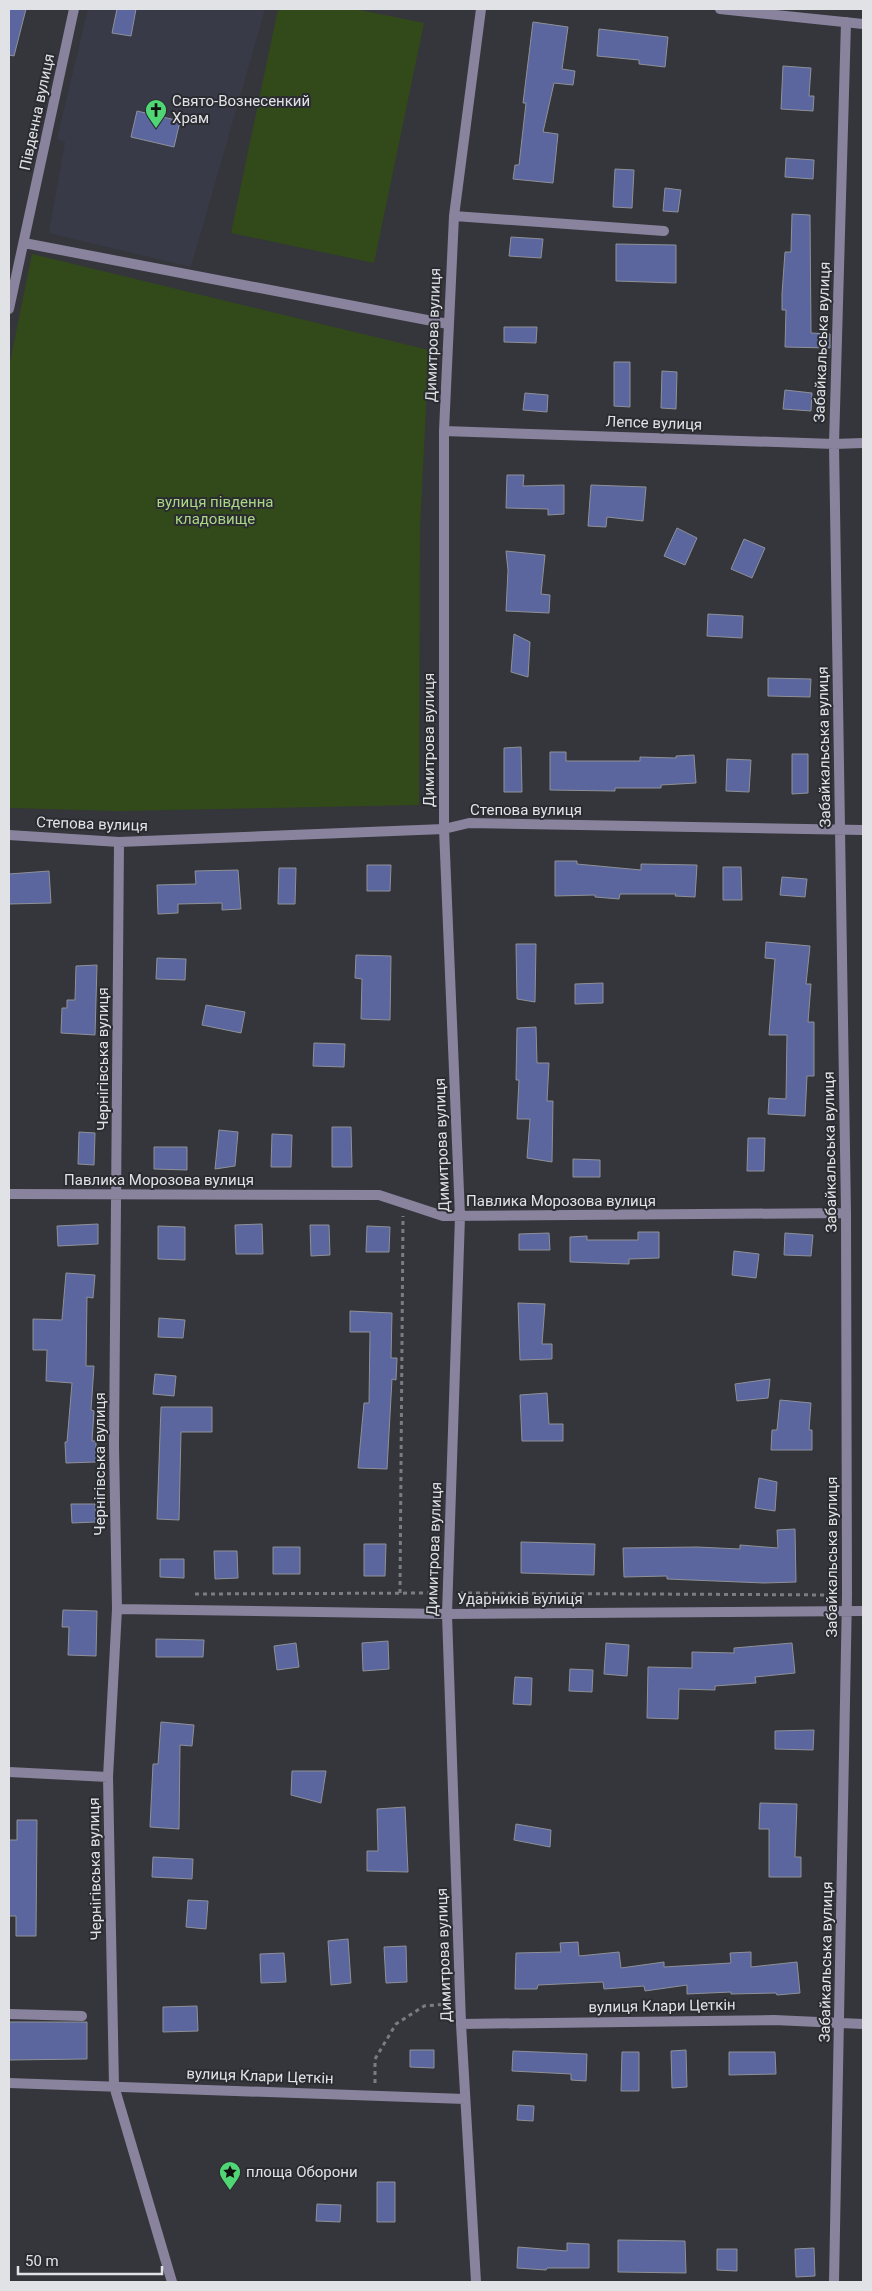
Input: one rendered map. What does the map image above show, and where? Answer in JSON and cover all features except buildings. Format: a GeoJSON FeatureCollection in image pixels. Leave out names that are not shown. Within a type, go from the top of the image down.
{"type":"FeatureCollection","features":[{"type":"Feature","properties":{"kind":"street","name":"Південна вулиця"},"geometry":{"type":"LineString","coordinates":[[9,309],[74,9]]}},
{"type":"Feature","properties":{"kind":"street","name":"Димитрова вулиця"},"geometry":{"type":"LineString","coordinates":[[476,2282],[460,2002],[447,1614],[460,1216],[444,828],[444,431],[454,216],[481,9]]}},
{"type":"Feature","properties":{"kind":"street"},"geometry":{"type":"LineString","coordinates":[[720,9],[863,24]]}},
{"type":"Feature","properties":{"kind":"street","name":"Забайкальська вулиця"},"geometry":{"type":"LineString","coordinates":[[834,2282],[847,1595],[846,1214],[834,444],[846,22]]}},
{"type":"Feature","properties":{"kind":"street"},"geometry":{"type":"LineString","coordinates":[[454,216],[664,231]]}},
{"type":"Feature","properties":{"kind":"street"},"geometry":{"type":"LineString","coordinates":[[24,244],[448,324]]}},
{"type":"Feature","properties":{"kind":"street","name":"Лепсе вулиця"},"geometry":{"type":"LineString","coordinates":[[444,431],[834,444],[863,443]]}},
{"type":"Feature","properties":{"kind":"street","name":"Степова вулиця"},"geometry":{"type":"LineString","coordinates":[[9,835],[119,842],[444,828],[469,823],[863,830]]}},
{"type":"Feature","properties":{"kind":"street","name":"Чернігівська вулиця"},"geometry":{"type":"LineString","coordinates":[[119,842],[114,1446],[117,1609],[108,1777],[114,2086],[172,2282]]}},
{"type":"Feature","properties":{"kind":"street","name":"Павлика Морозова вулиця"},"geometry":{"type":"LineString","coordinates":[[9,1194],[379,1195],[443,1216],[846,1214]]}},
{"type":"Feature","properties":{"kind":"street","name":"Ударників вулиця"},"geometry":{"type":"LineString","coordinates":[[117,1609],[447,1614],[863,1611]]}},
{"type":"Feature","properties":{"kind":"street"},"geometry":{"type":"LineString","coordinates":[[9,1772],[108,1777]]}},
{"type":"Feature","properties":{"kind":"street"},"geometry":{"type":"LineString","coordinates":[[9,2014],[82,2016]]}},
{"type":"Feature","properties":{"kind":"street","name":"вулиця Клари Цеткін"},"geometry":{"type":"LineString","coordinates":[[461,2024],[774,2020],[863,2024]]}},
{"type":"Feature","properties":{"kind":"street"},"geometry":{"type":"LineString","coordinates":[[9,2083],[114,2086]]}},
{"type":"Feature","properties":{"kind":"street","name":"вулиця Клари Цеткін"},"geometry":{"type":"LineString","coordinates":[[114,2086],[465,2099]]}},
{"type":"Feature","properties":{"kind":"path"},"geometry":{"type":"LineString","coordinates":[[400,1593],[403,1203]]}},
{"type":"Feature","properties":{"kind":"path"},"geometry":{"type":"LineString","coordinates":[[194,1594],[847,1595]]}},
{"type":"Feature","properties":{"kind":"path"},"geometry":{"type":"LineString","coordinates":[[374,2096],[375,2059],[396,2024],[424,2006],[460,2002]]}},
{"type":"Feature","properties":{"kind":"shaded area"},"geometry":{"type":"Polygon","coordinates":[[[88,9],[265,9],[191,267],[49,233],[65,142],[57,139],[88,9]]]}},
{"type":"Feature","properties":{"kind":"green space"},"geometry":{"type":"Polygon","coordinates":[[[278,9],[355,9],[424,23],[374,263],[231,233],[278,9]]]}},
{"type":"Feature","properties":{"kind":"green space","name":"вулиця південна кладовище"},"geometry":{"type":"Polygon","coordinates":[[[32,254],[429,350],[420,526],[419,805],[119,811],[9,808],[9,367],[32,254]]]}},
{"type":"Feature","properties":{"kind":"place","name":"Свято-Вознесенкий Храм"},"geometry":{"type":"Point","coordinates":[156,129]}},
{"type":"Feature","properties":{"kind":"place","name":"площа Оборони"},"geometry":{"type":"Point","coordinates":[230,2191]}}]}
